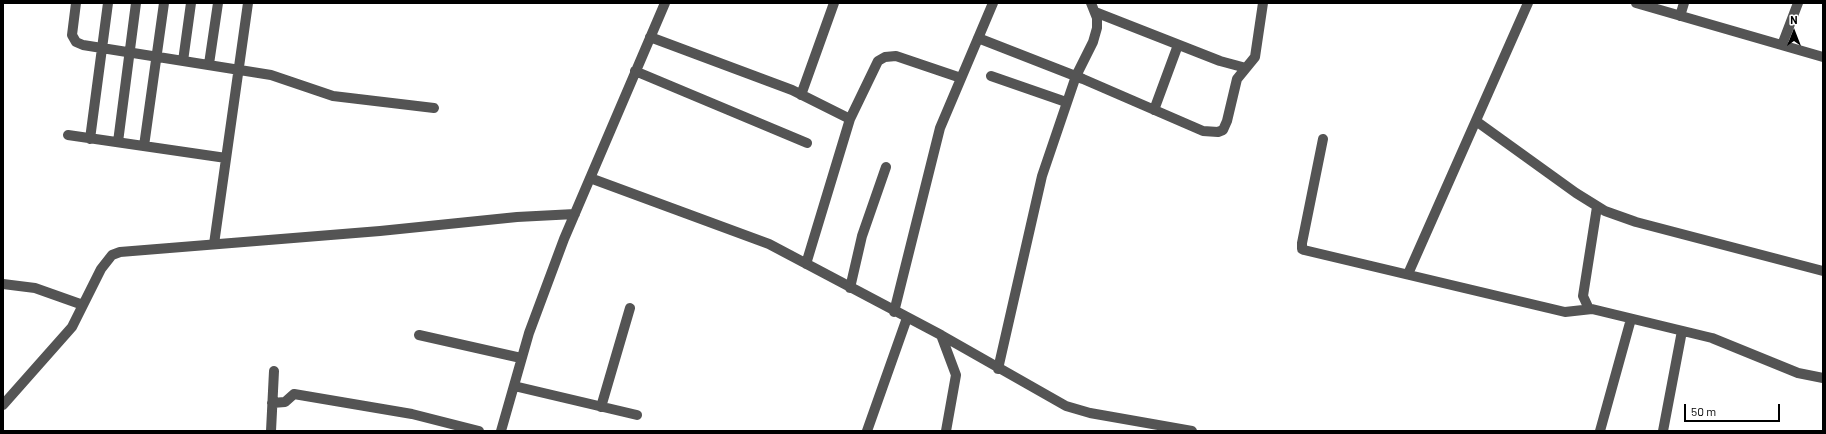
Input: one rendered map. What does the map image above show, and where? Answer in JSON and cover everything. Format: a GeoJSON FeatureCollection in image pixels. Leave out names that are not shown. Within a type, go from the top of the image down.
{"type":"FeatureCollection","features":[{"type":"Feature","properties":{"kind":"street"},"geometry":{"type":"LineString","coordinates":[[76,3],[72,35],[76,42],[83,45],[239,69],[288,80],[333,96],[434,108]]}},
{"type":"Feature","properties":{"kind":"street"},"geometry":{"type":"LineString","coordinates":[[90,139],[108,3]]}},
{"type":"Feature","properties":{"kind":"street"},"geometry":{"type":"LineString","coordinates":[[118,142],[136,3]]}},
{"type":"Feature","properties":{"kind":"street"},"geometry":{"type":"LineString","coordinates":[[144,146],[164,3]]}},
{"type":"Feature","properties":{"kind":"street"},"geometry":{"type":"LineString","coordinates":[[183,61],[191,3]]}},
{"type":"Feature","properties":{"kind":"street"},"geometry":{"type":"LineString","coordinates":[[209,64],[218,3]]}},
{"type":"Feature","properties":{"kind":"street"},"geometry":{"type":"LineString","coordinates":[[214,244],[248,3]]}},
{"type":"Feature","properties":{"kind":"street"},"geometry":{"type":"LineString","coordinates":[[501,431],[529,333],[575,214],[665,3]]}},
{"type":"Feature","properties":{"kind":"street"},"geometry":{"type":"LineString","coordinates":[[801,95],[834,3]]}},
{"type":"Feature","properties":{"kind":"street"},"geometry":{"type":"LineString","coordinates":[[894,312],[940,128],[993,3]]}},
{"type":"Feature","properties":{"kind":"street"},"geometry":{"type":"LineString","coordinates":[[978,38],[1076,76],[1203,131],[1218,132],[1225,126],[1236,81],[1255,57],[1263,3]]}},
{"type":"Feature","properties":{"kind":"street"},"geometry":{"type":"LineString","coordinates":[[1408,274],[1528,3]]}},
{"type":"Feature","properties":{"kind":"street"},"geometry":{"type":"LineString","coordinates":[[1636,3],[1823,57]]}},
{"type":"Feature","properties":{"kind":"street"},"geometry":{"type":"LineString","coordinates":[[1680,16],[1684,3]]}},
{"type":"Feature","properties":{"kind":"street"},"geometry":{"type":"LineString","coordinates":[[1782,45],[1798,3]]}},
{"type":"Feature","properties":{"kind":"street"},"geometry":{"type":"LineString","coordinates":[[1093,8],[1178,45],[1220,61],[1246,68]]}},
{"type":"Feature","properties":{"kind":"street"},"geometry":{"type":"LineString","coordinates":[[998,369],[1036,197],[1066,102],[1076,76],[1093,42],[1097,28],[1093,8]]}},
{"type":"Feature","properties":{"kind":"street"},"geometry":{"type":"LineString","coordinates":[[650,38],[801,95],[850,119]]}},
{"type":"Feature","properties":{"kind":"street"},"geometry":{"type":"LineString","coordinates":[[1154,110],[1178,45]]}},
{"type":"Feature","properties":{"kind":"street"},"geometry":{"type":"LineString","coordinates":[[806,264],[850,119],[878,61],[885,57],[896,56],[961,78]]}},
{"type":"Feature","properties":{"kind":"street"},"geometry":{"type":"LineString","coordinates":[[635,71],[807,143]]}},
{"type":"Feature","properties":{"kind":"street"},"geometry":{"type":"LineString","coordinates":[[991,76],[1066,102]]}},
{"type":"Feature","properties":{"kind":"street"},"geometry":{"type":"LineString","coordinates":[[1476,121],[1597,207],[1636,222],[1823,271]]}},
{"type":"Feature","properties":{"kind":"street"},"geometry":{"type":"LineString","coordinates":[[68,136],[226,158]]}},
{"type":"Feature","properties":{"kind":"street"},"geometry":{"type":"LineString","coordinates":[[1323,139],[1302,243],[1302,248],[1307,251],[1565,312],[1590,309],[1631,318],[1715,339],[1798,373],[1823,378]]}},
{"type":"Feature","properties":{"kind":"street"},"geometry":{"type":"LineString","coordinates":[[850,288],[862,236],[886,167]]}},
{"type":"Feature","properties":{"kind":"street"},"geometry":{"type":"LineString","coordinates":[[590,178],[769,244],[894,312],[941,335],[1056,401],[1078,410],[1192,431]]}},
{"type":"Feature","properties":{"kind":"street"},"geometry":{"type":"LineString","coordinates":[[1590,309],[1583,296],[1597,207]]}},
{"type":"Feature","properties":{"kind":"street"},"geometry":{"type":"LineString","coordinates":[[3,405],[72,327],[101,269],[112,255],[120,252],[380,231],[517,217],[575,214]]}},
{"type":"Feature","properties":{"kind":"street"},"geometry":{"type":"LineString","coordinates":[[3,284],[35,288],[83,304]]}},
{"type":"Feature","properties":{"kind":"street"},"geometry":{"type":"LineString","coordinates":[[601,407],[630,308]]}},
{"type":"Feature","properties":{"kind":"street"},"geometry":{"type":"LineString","coordinates":[[867,431],[907,318]]}},
{"type":"Feature","properties":{"kind":"street"},"geometry":{"type":"LineString","coordinates":[[1600,431],[1631,318]]}},
{"type":"Feature","properties":{"kind":"street"},"geometry":{"type":"LineString","coordinates":[[1663,431],[1682,331]]}},
{"type":"Feature","properties":{"kind":"street"},"geometry":{"type":"LineString","coordinates":[[419,335],[522,358]]}},
{"type":"Feature","properties":{"kind":"street"},"geometry":{"type":"LineString","coordinates":[[941,335],[956,375],[946,431]]}},
{"type":"Feature","properties":{"kind":"street"},"geometry":{"type":"LineString","coordinates":[[271,431],[274,371]]}},
{"type":"Feature","properties":{"kind":"street"},"geometry":{"type":"LineString","coordinates":[[514,386],[637,415]]}},
{"type":"Feature","properties":{"kind":"street"},"geometry":{"type":"LineString","coordinates":[[272,402],[285,402],[294,394],[412,414],[479,431]]}}]}
